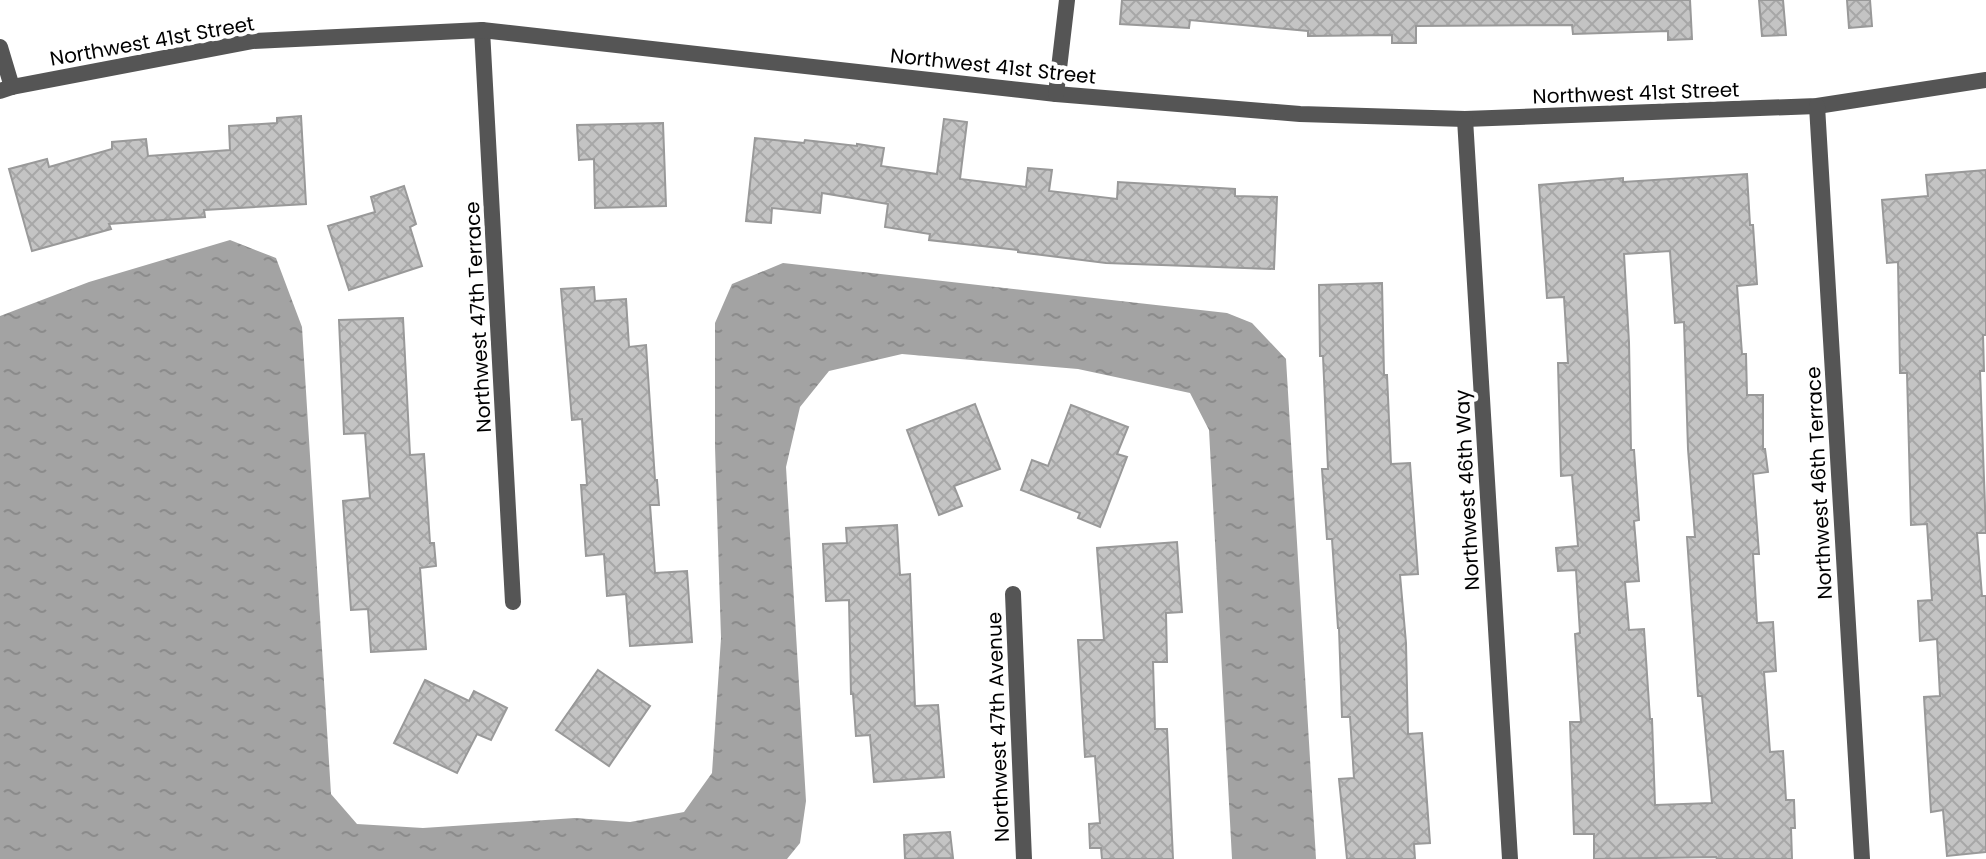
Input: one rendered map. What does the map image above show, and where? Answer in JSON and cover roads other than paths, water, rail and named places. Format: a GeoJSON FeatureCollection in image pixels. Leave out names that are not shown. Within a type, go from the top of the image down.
{"type":"FeatureCollection","features":[{"type":"Feature","properties":{"kind":"street"},"geometry":{"type":"LineString","coordinates":[[1056,94],[1067,0]]}},
{"type":"Feature","properties":{"kind":"street","name":"Northwest 41st Street"},"geometry":{"type":"LineString","coordinates":[[6,89],[253,41],[482,30],[1056,94],[1300,114],[1465,119],[1817,106],[1986,80]]}},
{"type":"Feature","properties":{"kind":"street","name":"Northwest 47th Terrace"},"geometry":{"type":"LineString","coordinates":[[482,30],[513,602]]}},
{"type":"Feature","properties":{"kind":"street"},"geometry":{"type":"LineString","coordinates":[[0,47],[6,89]]}},
{"type":"Feature","properties":{"kind":"street","name":"Northwest 46th Terrace"},"geometry":{"type":"LineString","coordinates":[[1817,106],[1862,859]]}},
{"type":"Feature","properties":{"kind":"street","name":"Northwest 46th Way"},"geometry":{"type":"LineString","coordinates":[[1465,119],[1510,859]]}},
{"type":"Feature","properties":{"kind":"street","name":"Northwest 47th Avenue"},"geometry":{"type":"LineString","coordinates":[[1013,594],[1024,859]]}},
{"type":"Feature","properties":{"kind":"water"},"geometry":{"type":"Polygon","coordinates":[[[230,240],[276,258],[302,327],[331,794],[357,824],[423,828],[575,818],[630,822],[684,812],[712,773],[721,638],[715,323],[732,284],[783,263],[1227,313],[1252,323],[1286,359],[1316,859],[1232,859],[1209,430],[1190,393],[1078,369],[902,354],[829,371],[800,407],[786,467],[806,801],[800,843],[787,859],[0,859],[0,316],[89,282],[230,240]]]}}]}
